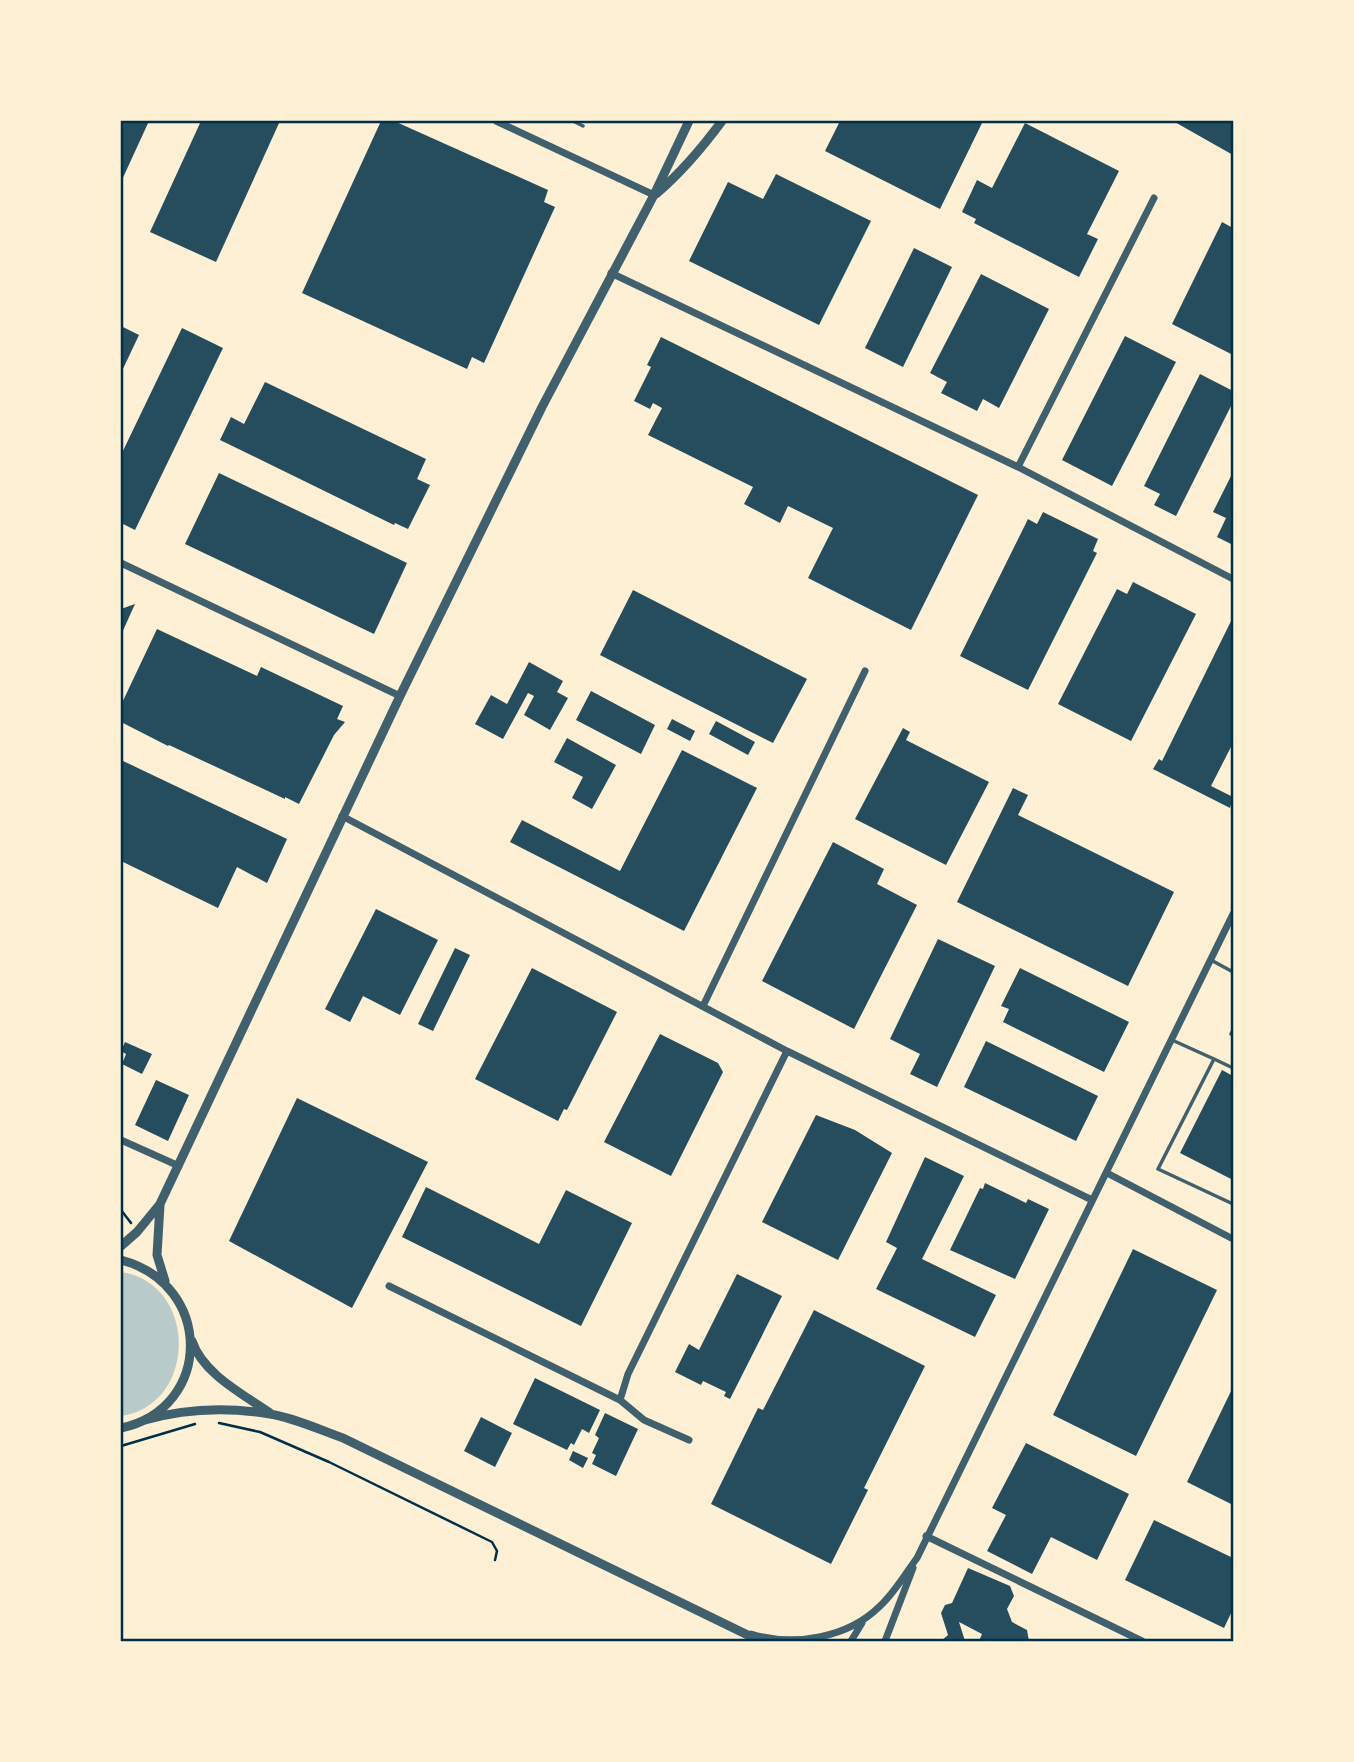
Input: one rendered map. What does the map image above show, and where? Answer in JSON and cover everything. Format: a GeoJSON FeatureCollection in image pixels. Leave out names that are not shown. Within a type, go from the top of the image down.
{"type":"FeatureCollection","features":[{"type":"Feature","properties":{"kind":"street"},"geometry":{"type":"LineString","coordinates":[[496,121],[654,195]]}},
{"type":"Feature","properties":{"kind":"street"},"geometry":{"type":"LineString","coordinates":[[121,1246],[137,1232],[160,1204],[400,696],[542,407],[654,195],[689,121]]}},
{"type":"Feature","properties":{"kind":"street"},"geometry":{"type":"LineString","coordinates":[[654,195],[674,179],[722,121]]}},
{"type":"Feature","properties":{"kind":"street"},"geometry":{"type":"LineString","coordinates":[[1018,467],[1154,198]]}},
{"type":"Feature","properties":{"kind":"street"},"geometry":{"type":"LineString","coordinates":[[611,273],[1018,467],[1233,579]]}},
{"type":"Feature","properties":{"kind":"street"},"geometry":{"type":"LineString","coordinates":[[121,563],[400,696]]}},
{"type":"Feature","properties":{"kind":"street"},"geometry":{"type":"LineString","coordinates":[[703,1006],[864,671]]}},
{"type":"Feature","properties":{"kind":"street"},"geometry":{"type":"LineString","coordinates":[[342,816],[787,1051],[1092,1200]]}},
{"type":"Feature","properties":{"kind":"street"},"geometry":{"type":"LineString","coordinates":[[885,1641],[926,1536],[1233,914]]}},
{"type":"Feature","properties":{"kind":"street"},"geometry":{"type":"LineString","coordinates":[[620,1400],[628,1374],[787,1051]]}},
{"type":"Feature","properties":{"kind":"street"},"geometry":{"type":"LineString","coordinates":[[121,1140],[179,1166]]}},
{"type":"Feature","properties":{"kind":"street"},"geometry":{"type":"LineString","coordinates":[[1107,1173],[1233,1239]]}},
{"type":"Feature","properties":{"kind":"street"},"geometry":{"type":"LineString","coordinates":[[160,1204],[157,1255],[165,1283]]}},
{"type":"Feature","properties":{"kind":"street"},"geometry":{"type":"LineString","coordinates":[[121,1260],[137,1264],[165,1283],[178,1298],[187,1316],[197,1355],[208,1367],[271,1415]]}},
{"type":"Feature","properties":{"kind":"street"},"geometry":{"type":"LineString","coordinates":[[389,1286],[620,1400],[644,1420],[689,1440]]}},
{"type":"Feature","properties":{"kind":"street"},"geometry":{"type":"LineString","coordinates":[[145,1420],[165,1405],[180,1385],[189,1361],[191,1336]]}},
{"type":"Feature","properties":{"kind":"street"},"geometry":{"type":"LineString","coordinates":[[121,1428],[169,1413],[194,1410],[271,1415],[344,1438],[760,1641]]}},
{"type":"Feature","properties":{"kind":"street"},"geometry":{"type":"LineString","coordinates":[[926,1536],[1142,1641]]}},
{"type":"Feature","properties":{"kind":"street"},"geometry":{"type":"LineString","coordinates":[[851,1641],[864,1620],[893,1592],[917,1558]]}},
{"type":"Feature","properties":{"kind":"street"},"geometry":{"type":"LineString","coordinates":[[734,1629],[793,1640],[838,1632],[864,1620]]}},
{"type":"Feature","properties":{"kind":"street"},"geometry":{"type":"LineString","coordinates":[[891,1628],[893,1641]]}},
{"type":"Feature","properties":{"kind":"lane"},"geometry":{"type":"LineString","coordinates":[[573,121],[583,126]]}},
{"type":"Feature","properties":{"kind":"lane"},"geometry":{"type":"LineString","coordinates":[[1211,960],[1233,972]]}},
{"type":"Feature","properties":{"kind":"lane"},"geometry":{"type":"LineString","coordinates":[[1172,1039],[1233,1068]]}},
{"type":"Feature","properties":{"kind":"lane"},"geometry":{"type":"LineString","coordinates":[[1214,1059],[1158,1169],[1233,1204]]}},
{"type":"Feature","properties":{"kind":"path"},"geometry":{"type":"LineString","coordinates":[[121,1446],[182,1427],[205,1423]]}},
{"type":"Feature","properties":{"kind":"path"},"geometry":{"type":"LineString","coordinates":[[214,1423],[260,1432],[342,1468],[492,1542],[497,1551],[495,1560]]}},
{"type":"Feature","properties":{"kind":"shaded area"},"geometry":{"type":"Polygon","coordinates":[[[121,1272],[146,1281],[164,1298],[175,1319],[179,1344],[175,1369],[164,1390],[146,1407],[121,1416],[121,1272]]]}},
{"type":"Feature","properties":{"kind":"building"},"geometry":{"type":"Polygon","coordinates":[[[121,121],[149,121],[121,182],[121,121]]]}},
{"type":"Feature","properties":{"kind":"building"},"geometry":{"type":"Polygon","coordinates":[[[201,121],[280,121],[216,262],[150,232],[201,121]]]}},
{"type":"Feature","properties":{"kind":"building"},"geometry":{"type":"Polygon","coordinates":[[[381,121],[394,121],[548,190],[544,202],[555,207],[484,363],[472,357],[467,369],[302,293],[381,121]]]}},
{"type":"Feature","properties":{"kind":"building"},"geometry":{"type":"Polygon","coordinates":[[[840,121],[983,121],[940,209],[825,151],[840,121]]]}},
{"type":"Feature","properties":{"kind":"building"},"geometry":{"type":"Polygon","coordinates":[[[1173,121],[1233,121],[1233,155],[1210,142],[1173,121]]]}},
{"type":"Feature","properties":{"kind":"building"},"geometry":{"type":"Polygon","coordinates":[[[1025,123],[1119,171],[1087,234],[1098,239],[1079,277],[974,223],[976,219],[962,212],[977,180],[992,188],[1025,123]]]}},
{"type":"Feature","properties":{"kind":"building"},"geometry":{"type":"Polygon","coordinates":[[[776,174],[871,221],[819,325],[689,261],[728,182],[763,199],[776,174]]]}},
{"type":"Feature","properties":{"kind":"building"},"geometry":{"type":"Polygon","coordinates":[[[1222,222],[1233,228],[1233,355],[1172,324],[1222,222]]]}},
{"type":"Feature","properties":{"kind":"building"},"geometry":{"type":"Polygon","coordinates":[[[914,248],[952,267],[903,367],[865,348],[914,248]]]}},
{"type":"Feature","properties":{"kind":"building"},"geometry":{"type":"Polygon","coordinates":[[[981,274],[1049,309],[999,408],[983,399],[977,411],[941,393],[947,382],[930,373],[981,274]]]}},
{"type":"Feature","properties":{"kind":"building"},"geometry":{"type":"Polygon","coordinates":[[[121,326],[139,335],[121,373],[121,326]]]}},
{"type":"Feature","properties":{"kind":"building"},"geometry":{"type":"Polygon","coordinates":[[[182,328],[223,348],[135,530],[121,523],[121,455],[182,328]]]}},
{"type":"Feature","properties":{"kind":"building"},"geometry":{"type":"Polygon","coordinates":[[[1125,336],[1176,362],[1112,486],[1062,460],[1125,336]]]}},
{"type":"Feature","properties":{"kind":"building"},"geometry":{"type":"Polygon","coordinates":[[[661,337],[978,495],[911,630],[808,578],[833,528],[788,506],[780,523],[744,504],[753,487],[648,435],[662,408],[653,403],[650,409],[634,401],[651,367],[647,365],[661,337]]]}},
{"type":"Feature","properties":{"kind":"building"},"geometry":{"type":"Polygon","coordinates":[[[1200,374],[1233,391],[1233,402],[1176,516],[1154,505],[1160,494],[1144,486],[1200,374]]]}},
{"type":"Feature","properties":{"kind":"building"},"geometry":{"type":"Polygon","coordinates":[[[265,382],[426,459],[417,479],[430,485],[408,529],[395,523],[394,525],[220,440],[231,417],[244,424],[265,382]]]}},
{"type":"Feature","properties":{"kind":"building"},"geometry":{"type":"Polygon","coordinates":[[[1233,472],[1233,545],[1217,537],[1226,518],[1213,512],[1233,472]]]}},
{"type":"Feature","properties":{"kind":"building"},"geometry":{"type":"Polygon","coordinates":[[[219,473],[407,563],[374,634],[185,544],[219,473]]]}},
{"type":"Feature","properties":{"kind":"building"},"geometry":{"type":"Polygon","coordinates":[[[1043,512],[1098,539],[1093,551],[1097,553],[1028,690],[960,656],[1028,519],[1037,524],[1043,512]]]}},
{"type":"Feature","properties":{"kind":"building"},"geometry":{"type":"Polygon","coordinates":[[[1133,582],[1196,614],[1131,741],[1058,704],[1117,589],[1127,594],[1133,582]]]}},
{"type":"Feature","properties":{"kind":"building"},"geometry":{"type":"Polygon","coordinates":[[[633,590],[807,679],[773,743],[600,655],[633,590]]]}},
{"type":"Feature","properties":{"kind":"building"},"geometry":{"type":"Polygon","coordinates":[[[135,604],[121,635],[121,609],[135,604]]]}},
{"type":"Feature","properties":{"kind":"building"},"geometry":{"type":"Polygon","coordinates":[[[1233,617],[1233,743],[1211,786],[1233,797],[1230,808],[1153,769],[1159,759],[1162,761],[1233,617]]]}},
{"type":"Feature","properties":{"kind":"building"},"geometry":{"type":"Polygon","coordinates":[[[157,629],[257,676],[261,667],[343,706],[337,719],[345,722],[334,735],[299,804],[168,746],[121,722],[121,705],[157,629]]]}},
{"type":"Feature","properties":{"kind":"building"},"geometry":{"type":"Polygon","coordinates":[[[529,662],[563,681],[557,692],[568,698],[550,730],[524,715],[534,696],[528,693],[503,739],[475,724],[491,695],[507,704],[529,662]]]}},
{"type":"Feature","properties":{"kind":"building"},"geometry":{"type":"Polygon","coordinates":[[[591,691],[655,725],[641,754],[576,720],[591,691]]]}},
{"type":"Feature","properties":{"kind":"building"},"geometry":{"type":"Polygon","coordinates":[[[672,719],[695,731],[690,741],[667,729],[672,719]]]}},
{"type":"Feature","properties":{"kind":"building"},"geometry":{"type":"Polygon","coordinates":[[[716,721],[755,742],[748,755],[709,734],[716,721]]]}},
{"type":"Feature","properties":{"kind":"building"},"geometry":{"type":"Polygon","coordinates":[[[903,728],[910,732],[906,740],[989,782],[946,865],[855,819],[903,728]]]}},
{"type":"Feature","properties":{"kind":"building"},"geometry":{"type":"Polygon","coordinates":[[[567,738],[616,765],[592,809],[572,798],[583,777],[554,762],[567,738]]]}},
{"type":"Feature","properties":{"kind":"building"},"geometry":{"type":"Polygon","coordinates":[[[682,750],[757,788],[684,931],[510,842],[522,820],[620,871],[682,750]]]}},
{"type":"Feature","properties":{"kind":"building"},"geometry":{"type":"Polygon","coordinates":[[[121,760],[287,839],[267,883],[237,867],[218,908],[121,861],[121,760]]]}},
{"type":"Feature","properties":{"kind":"building"},"geometry":{"type":"Polygon","coordinates":[[[1013,788],[1028,795],[1018,815],[1174,892],[1128,986],[957,902],[1013,788]]]}},
{"type":"Feature","properties":{"kind":"building"},"geometry":{"type":"Polygon","coordinates":[[[833,842],[884,869],[877,884],[917,905],[854,1029],[762,981],[833,842]]]}},
{"type":"Feature","properties":{"kind":"building"},"geometry":{"type":"Polygon","coordinates":[[[376,909],[438,940],[400,1015],[363,996],[350,1022],[325,1009],[376,909]]]}},
{"type":"Feature","properties":{"kind":"building"},"geometry":{"type":"Polygon","coordinates":[[[938,939],[995,966],[937,1087],[910,1074],[920,1054],[890,1039],[938,939]]]}},
{"type":"Feature","properties":{"kind":"building"},"geometry":{"type":"Polygon","coordinates":[[[455,948],[470,955],[433,1031],[418,1024],[455,948]]]}},
{"type":"Feature","properties":{"kind":"building"},"geometry":{"type":"Polygon","coordinates":[[[532,968],[617,1012],[567,1110],[564,1109],[558,1121],[475,1079],[532,968]]]}},
{"type":"Feature","properties":{"kind":"building"},"geometry":{"type":"Polygon","coordinates":[[[1020,968],[1129,1022],[1104,1072],[1003,1022],[1009,1009],[1001,1006],[1020,968]]]}},
{"type":"Feature","properties":{"kind":"building"},"geometry":{"type":"Polygon","coordinates":[[[660,1034],[718,1063],[723,1072],[671,1176],[604,1142],[660,1034]]]}},
{"type":"Feature","properties":{"kind":"building"},"geometry":{"type":"Polygon","coordinates":[[[986,1041],[1098,1096],[1076,1141],[964,1087],[986,1041]]]}},
{"type":"Feature","properties":{"kind":"building"},"geometry":{"type":"Polygon","coordinates":[[[125,1042],[152,1054],[142,1074],[122,1064],[126,1054],[121,1051],[125,1042]]]}},
{"type":"Feature","properties":{"kind":"building"},"geometry":{"type":"Polygon","coordinates":[[[1222,1070],[1233,1076],[1233,1180],[1180,1153],[1222,1070]]]}},
{"type":"Feature","properties":{"kind":"building"},"geometry":{"type":"Polygon","coordinates":[[[156,1080],[189,1095],[168,1141],[135,1125],[156,1080]]]}},
{"type":"Feature","properties":{"kind":"building"},"geometry":{"type":"Polygon","coordinates":[[[297,1098],[428,1162],[352,1308],[229,1241],[297,1098]]]}},
{"type":"Feature","properties":{"kind":"building"},"geometry":{"type":"Polygon","coordinates":[[[816,1115],[855,1130],[892,1153],[838,1260],[762,1222],[816,1115]]]}},
{"type":"Feature","properties":{"kind":"building"},"geometry":{"type":"Polygon","coordinates":[[[925,1157],[964,1176],[922,1259],[996,1295],[975,1337],[876,1289],[897,1248],[886,1242],[925,1157]]]}},
{"type":"Feature","properties":{"kind":"building"},"geometry":{"type":"Polygon","coordinates":[[[985,1183],[1026,1203],[1028,1199],[1049,1209],[1015,1279],[950,1250],[980,1188],[983,1189],[985,1183]]]}},
{"type":"Feature","properties":{"kind":"building"},"geometry":{"type":"Polygon","coordinates":[[[426,1187],[539,1244],[566,1190],[632,1223],[581,1326],[402,1237],[426,1187]]]}},
{"type":"Feature","properties":{"kind":"building"},"geometry":{"type":"Polygon","coordinates":[[[1133,1249],[1217,1290],[1136,1456],[1053,1415],[1133,1249]]]}},
{"type":"Feature","properties":{"kind":"building"},"geometry":{"type":"Polygon","coordinates":[[[737,1274],[782,1296],[730,1399],[724,1396],[726,1392],[703,1381],[701,1385],[675,1372],[689,1344],[699,1350],[737,1274]]]}},
{"type":"Feature","properties":{"kind":"building"},"geometry":{"type":"Polygon","coordinates":[[[814,1310],[925,1366],[864,1488],[868,1490],[831,1564],[711,1504],[758,1408],[763,1410],[814,1310]]]}},
{"type":"Feature","properties":{"kind":"building"},"geometry":{"type":"Polygon","coordinates":[[[535,1378],[600,1410],[589,1433],[582,1429],[574,1445],[571,1443],[567,1450],[513,1424],[535,1378]]]}},
{"type":"Feature","properties":{"kind":"building"},"geometry":{"type":"Polygon","coordinates":[[[1233,1387],[1233,1505],[1187,1482],[1233,1387]]]}},
{"type":"Feature","properties":{"kind":"building"},"geometry":{"type":"Polygon","coordinates":[[[605,1413],[638,1429],[616,1476],[592,1464],[596,1455],[592,1453],[599,1438],[595,1435],[605,1413]]]}},
{"type":"Feature","properties":{"kind":"building"},"geometry":{"type":"Polygon","coordinates":[[[481,1417],[512,1433],[495,1467],[464,1451],[481,1417]]]}},
{"type":"Feature","properties":{"kind":"building"},"geometry":{"type":"Polygon","coordinates":[[[1026,1443],[1129,1494],[1097,1560],[1051,1537],[1032,1574],[987,1551],[1006,1515],[992,1508],[1026,1443]]]}},
{"type":"Feature","properties":{"kind":"building"},"geometry":{"type":"Polygon","coordinates":[[[573,1451],[588,1458],[583,1468],[569,1460],[573,1451]]]}},
{"type":"Feature","properties":{"kind":"building"},"geometry":{"type":"Polygon","coordinates":[[[1154,1520],[1233,1558],[1233,1609],[1224,1628],[1125,1580],[1154,1520]]]}},
{"type":"Feature","properties":{"kind":"building"},"geometry":{"type":"Polygon","coordinates":[[[968,1568],[1010,1586],[1014,1596],[1007,1609],[1012,1622],[1027,1630],[1029,1641],[979,1641],[982,1634],[959,1622],[965,1641],[941,1641],[948,1635],[941,1613],[945,1605],[952,1603],[968,1568]]]}}]}
